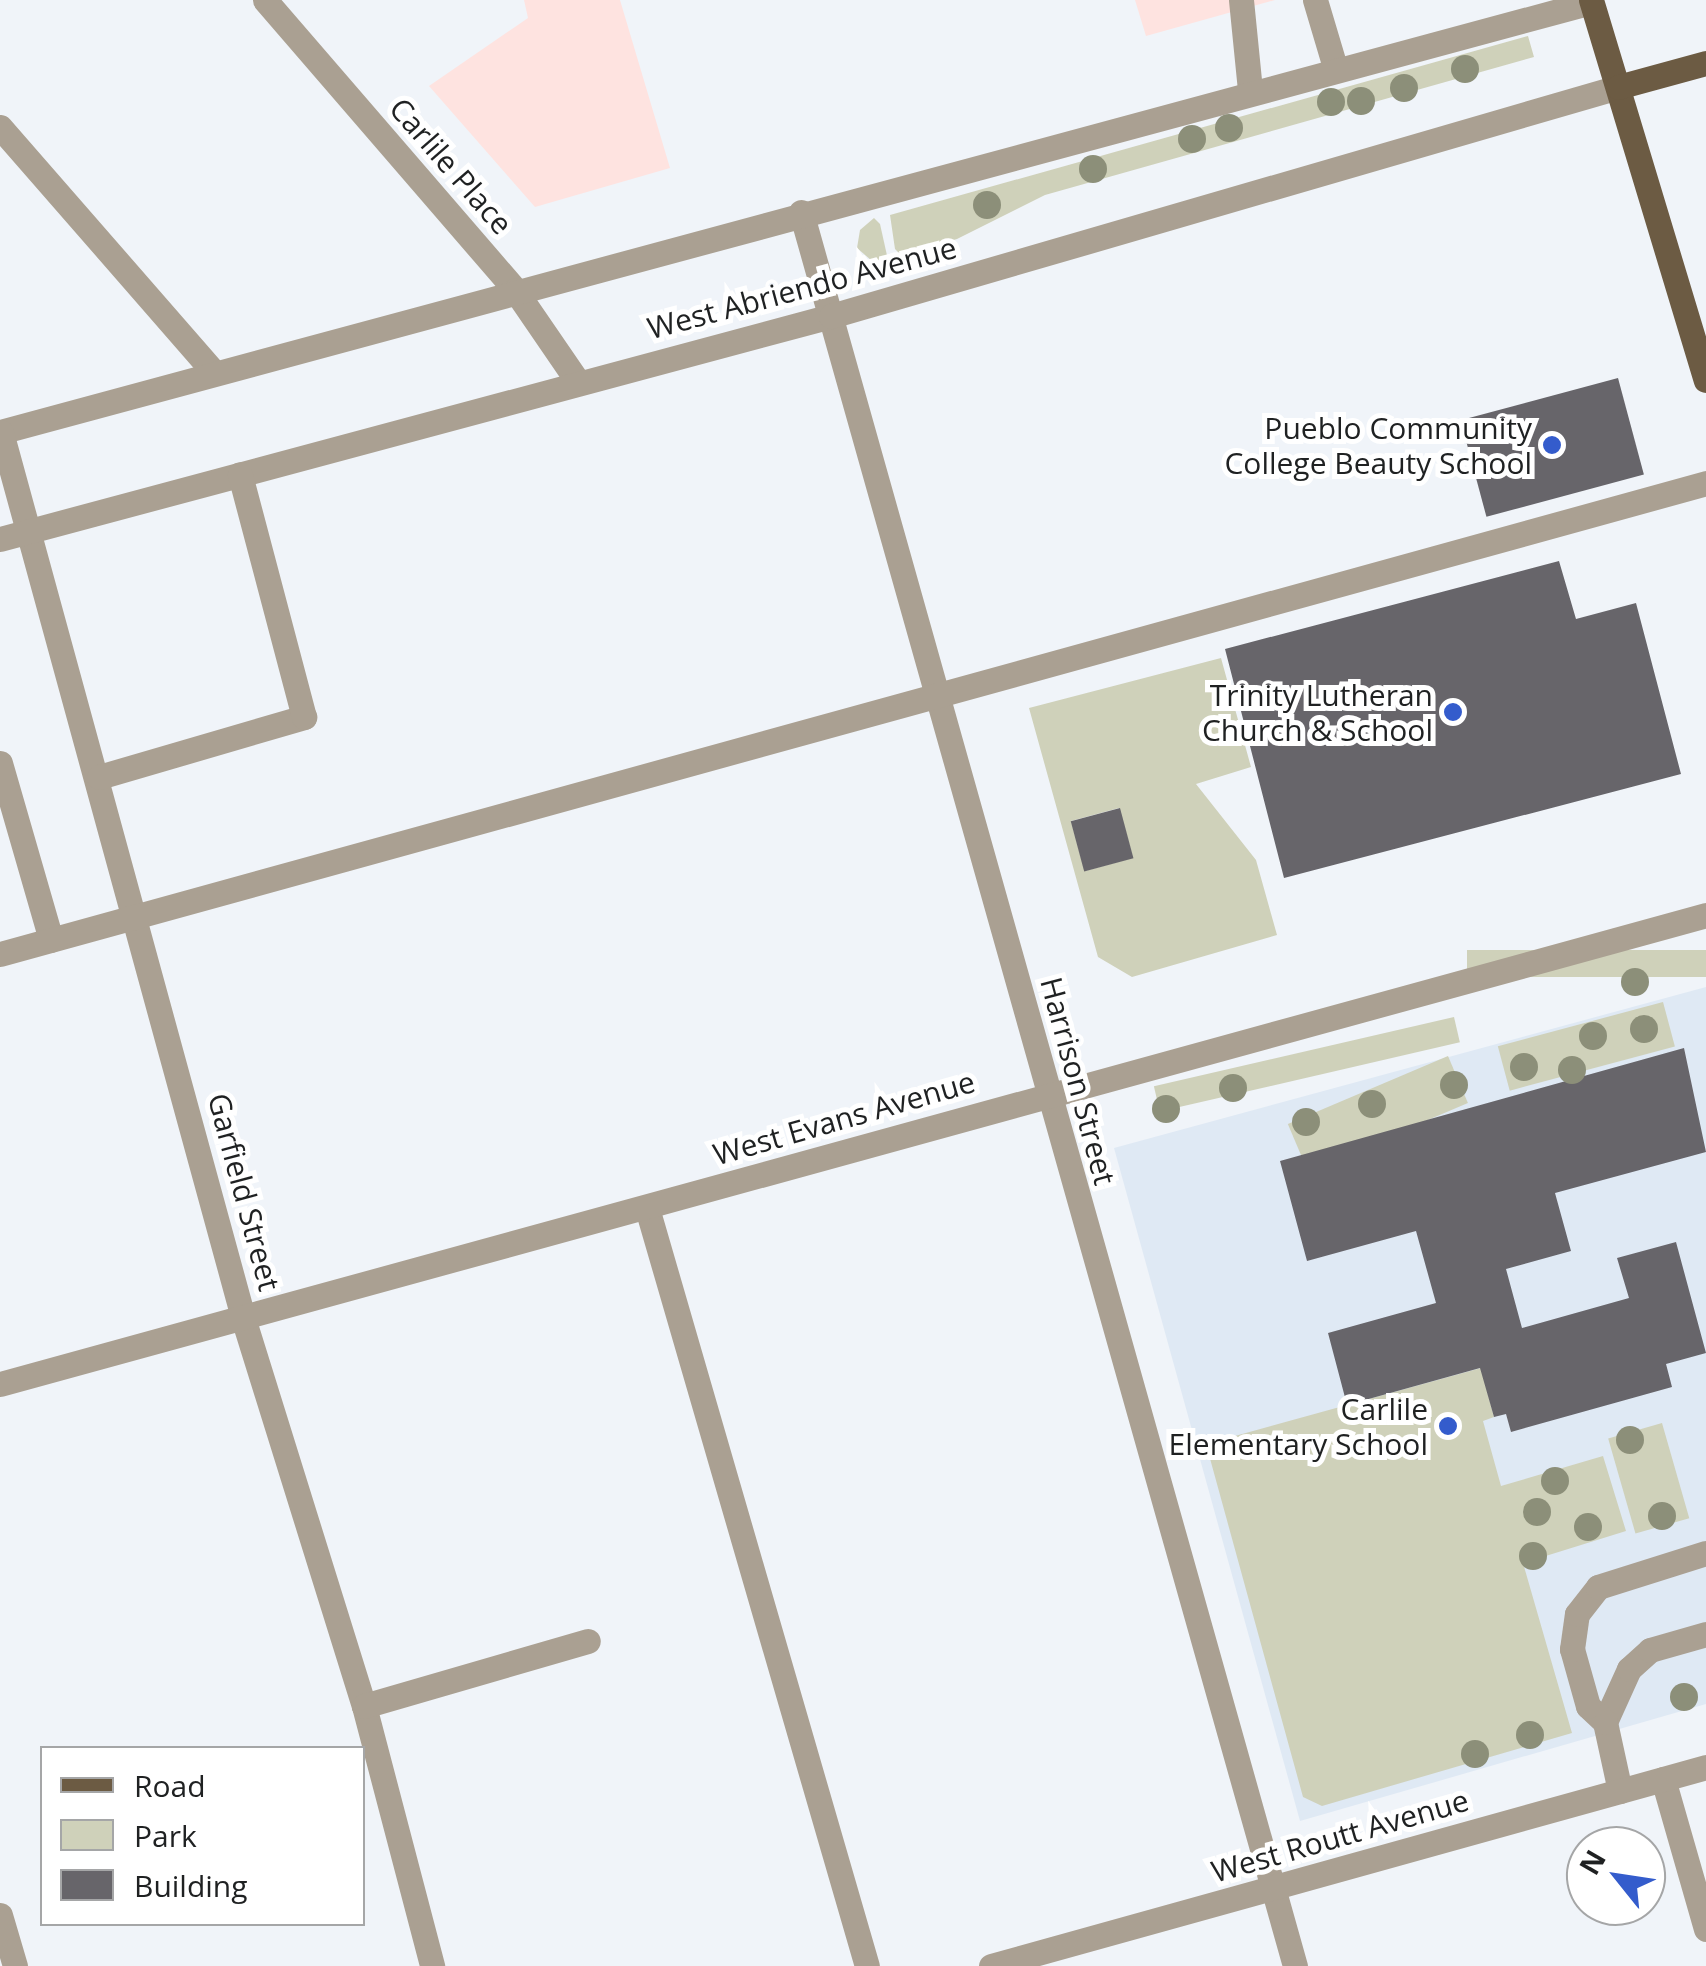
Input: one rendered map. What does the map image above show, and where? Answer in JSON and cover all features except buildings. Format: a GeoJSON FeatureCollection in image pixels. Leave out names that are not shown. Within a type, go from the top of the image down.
{"type":"FeatureCollection","features":[{"type":"Feature","properties":{"kind":"main road"},"geometry":{"type":"LineString","coordinates":[[1594,1],[1706,380]]}},
{"type":"Feature","properties":{"kind":"main road"},"geometry":{"type":"LineString","coordinates":[[1618,87],[1706,63]]}},
{"type":"Feature","properties":{"kind":"street","name":"Carlile Place"},"geometry":{"type":"LineString","coordinates":[[265,0],[516,290],[578,382]]}},
{"type":"Feature","properties":{"kind":"street"},"geometry":{"type":"LineString","coordinates":[[1241,0],[1250,90]]}},
{"type":"Feature","properties":{"kind":"street"},"geometry":{"type":"LineString","coordinates":[[1315,0],[1335,67]]}},
{"type":"Feature","properties":{"kind":"street"},"geometry":{"type":"LineString","coordinates":[[1,432],[1335,67],[1594,1]]}},
{"type":"Feature","properties":{"kind":"street","name":"West Abriendo Avenue"},"geometry":{"type":"LineString","coordinates":[[0,539],[831,316],[1618,87]]}},
{"type":"Feature","properties":{"kind":"street"},"geometry":{"type":"LineString","coordinates":[[0,128],[214,372]]}},
{"type":"Feature","properties":{"kind":"street","name":"Harrison Street"},"geometry":{"type":"LineString","coordinates":[[801,212],[940,694],[1047,1095],[1295,1966]]}},
{"type":"Feature","properties":{"kind":"street","name":"Garfield Street"},"geometry":{"type":"LineString","coordinates":[[1,432],[138,916],[244,1321],[364,1706],[432,1966]]}},
{"type":"Feature","properties":{"kind":"street"},"geometry":{"type":"LineString","coordinates":[[99,777],[304,717],[240,474]]}},
{"type":"Feature","properties":{"kind":"street"},"geometry":{"type":"LineString","coordinates":[[0,954],[1706,483]]}},
{"type":"Feature","properties":{"kind":"street"},"geometry":{"type":"LineString","coordinates":[[0,763],[51,940]]}},
{"type":"Feature","properties":{"kind":"street","name":"West Evans Avenue"},"geometry":{"type":"LineString","coordinates":[[0,1384],[244,1321],[1706,915]]}},
{"type":"Feature","properties":{"kind":"street"},"geometry":{"type":"LineString","coordinates":[[648,1208],[867,1966]]}},
{"type":"Feature","properties":{"kind":"street"},"geometry":{"type":"LineString","coordinates":[[1620,1791],[1605,1722],[1588,1706],[1572,1649],[1577,1614],[1598,1587],[1706,1553]]}},
{"type":"Feature","properties":{"kind":"street"},"geometry":{"type":"LineString","coordinates":[[1605,1722],[1629,1669],[1650,1650],[1706,1634]]}},
{"type":"Feature","properties":{"kind":"street"},"geometry":{"type":"LineString","coordinates":[[364,1706],[588,1641]]}},
{"type":"Feature","properties":{"kind":"street","name":"West Routt Avenue"},"geometry":{"type":"LineString","coordinates":[[992,1966],[1706,1767]]}},
{"type":"Feature","properties":{"kind":"street"},"geometry":{"type":"LineString","coordinates":[[1663,1779],[1706,1929]]}},
{"type":"Feature","properties":{"kind":"street"},"geometry":{"type":"LineString","coordinates":[[0,1916],[14,1966]]}},
{"type":"Feature","properties":{"kind":"shaded area"},"geometry":{"type":"Polygon","coordinates":[[[524,0],[620,0],[670,168],[535,207],[429,86],[528,18],[524,0]]]}},
{"type":"Feature","properties":{"kind":"shaded area"},"geometry":{"type":"Polygon","coordinates":[[[1135,0],[1275,0],[1146,36],[1135,0]]]}},
{"type":"Feature","properties":{"kind":"shaded area","name":"Carlile Elementary School"},"geometry":{"type":"Polygon","coordinates":[[[1706,987],[1706,1704],[1300,1821],[1114,1148],[1706,987]]]}},
{"type":"Feature","properties":{"kind":"green space"},"geometry":{"type":"Polygon","coordinates":[[[1528,36],[1534,57],[1045,195],[957,239],[901,255],[895,249],[890,215],[1528,36]]]}},
{"type":"Feature","properties":{"kind":"green space"},"geometry":{"type":"Polygon","coordinates":[[[874,218],[880,224],[888,260],[872,261],[857,248],[860,230],[874,218]]]}},
{"type":"Feature","properties":{"kind":"green space"},"geometry":{"type":"Polygon","coordinates":[[[1221,658],[1251,767],[1196,784],[1256,860],[1277,935],[1132,977],[1098,957],[1029,708],[1221,658]],[[1119,808],[1071,821],[1085,871],[1132,858],[1119,808]]]}},
{"type":"Feature","properties":{"kind":"green space"},"geometry":{"type":"Polygon","coordinates":[[[1467,950],[1706,950],[1706,977],[1467,977],[1467,950]]]}},
{"type":"Feature","properties":{"kind":"green space"},"geometry":{"type":"Polygon","coordinates":[[[1663,1002],[1675,1046],[1510,1091],[1498,1046],[1663,1002]]]}},
{"type":"Feature","properties":{"kind":"green space"},"geometry":{"type":"Polygon","coordinates":[[[1454,1017],[1460,1042],[1160,1112],[1154,1086],[1454,1017]]]}},
{"type":"Feature","properties":{"kind":"green space"},"geometry":{"type":"Polygon","coordinates":[[[1448,1056],[1468,1103],[1308,1171],[1288,1124],[1448,1056]]]}},
{"type":"Feature","properties":{"kind":"green space"},"geometry":{"type":"Polygon","coordinates":[[[1481,1368],[1494,1417],[1483,1421],[1501,1486],[1603,1456],[1626,1531],[1523,1563],[1572,1733],[1322,1806],[1303,1797],[1206,1444],[1481,1368]]]}},
{"type":"Feature","properties":{"kind":"green space"},"geometry":{"type":"Polygon","coordinates":[[[1662,1423],[1689,1518],[1635,1534],[1608,1438],[1662,1423]]]}},
{"type":"Feature","properties":{"kind":"place","name":"Pueblo Community College Beauty School"},"geometry":{"type":"Point","coordinates":[1552,445]}},
{"type":"Feature","properties":{"kind":"place","name":"Trinity Lutheran Church & School"},"geometry":{"type":"Point","coordinates":[1453,712]}},
{"type":"Feature","properties":{"kind":"place","name":"Carlile Elementary School"},"geometry":{"type":"Point","coordinates":[1448,1426]}}]}
